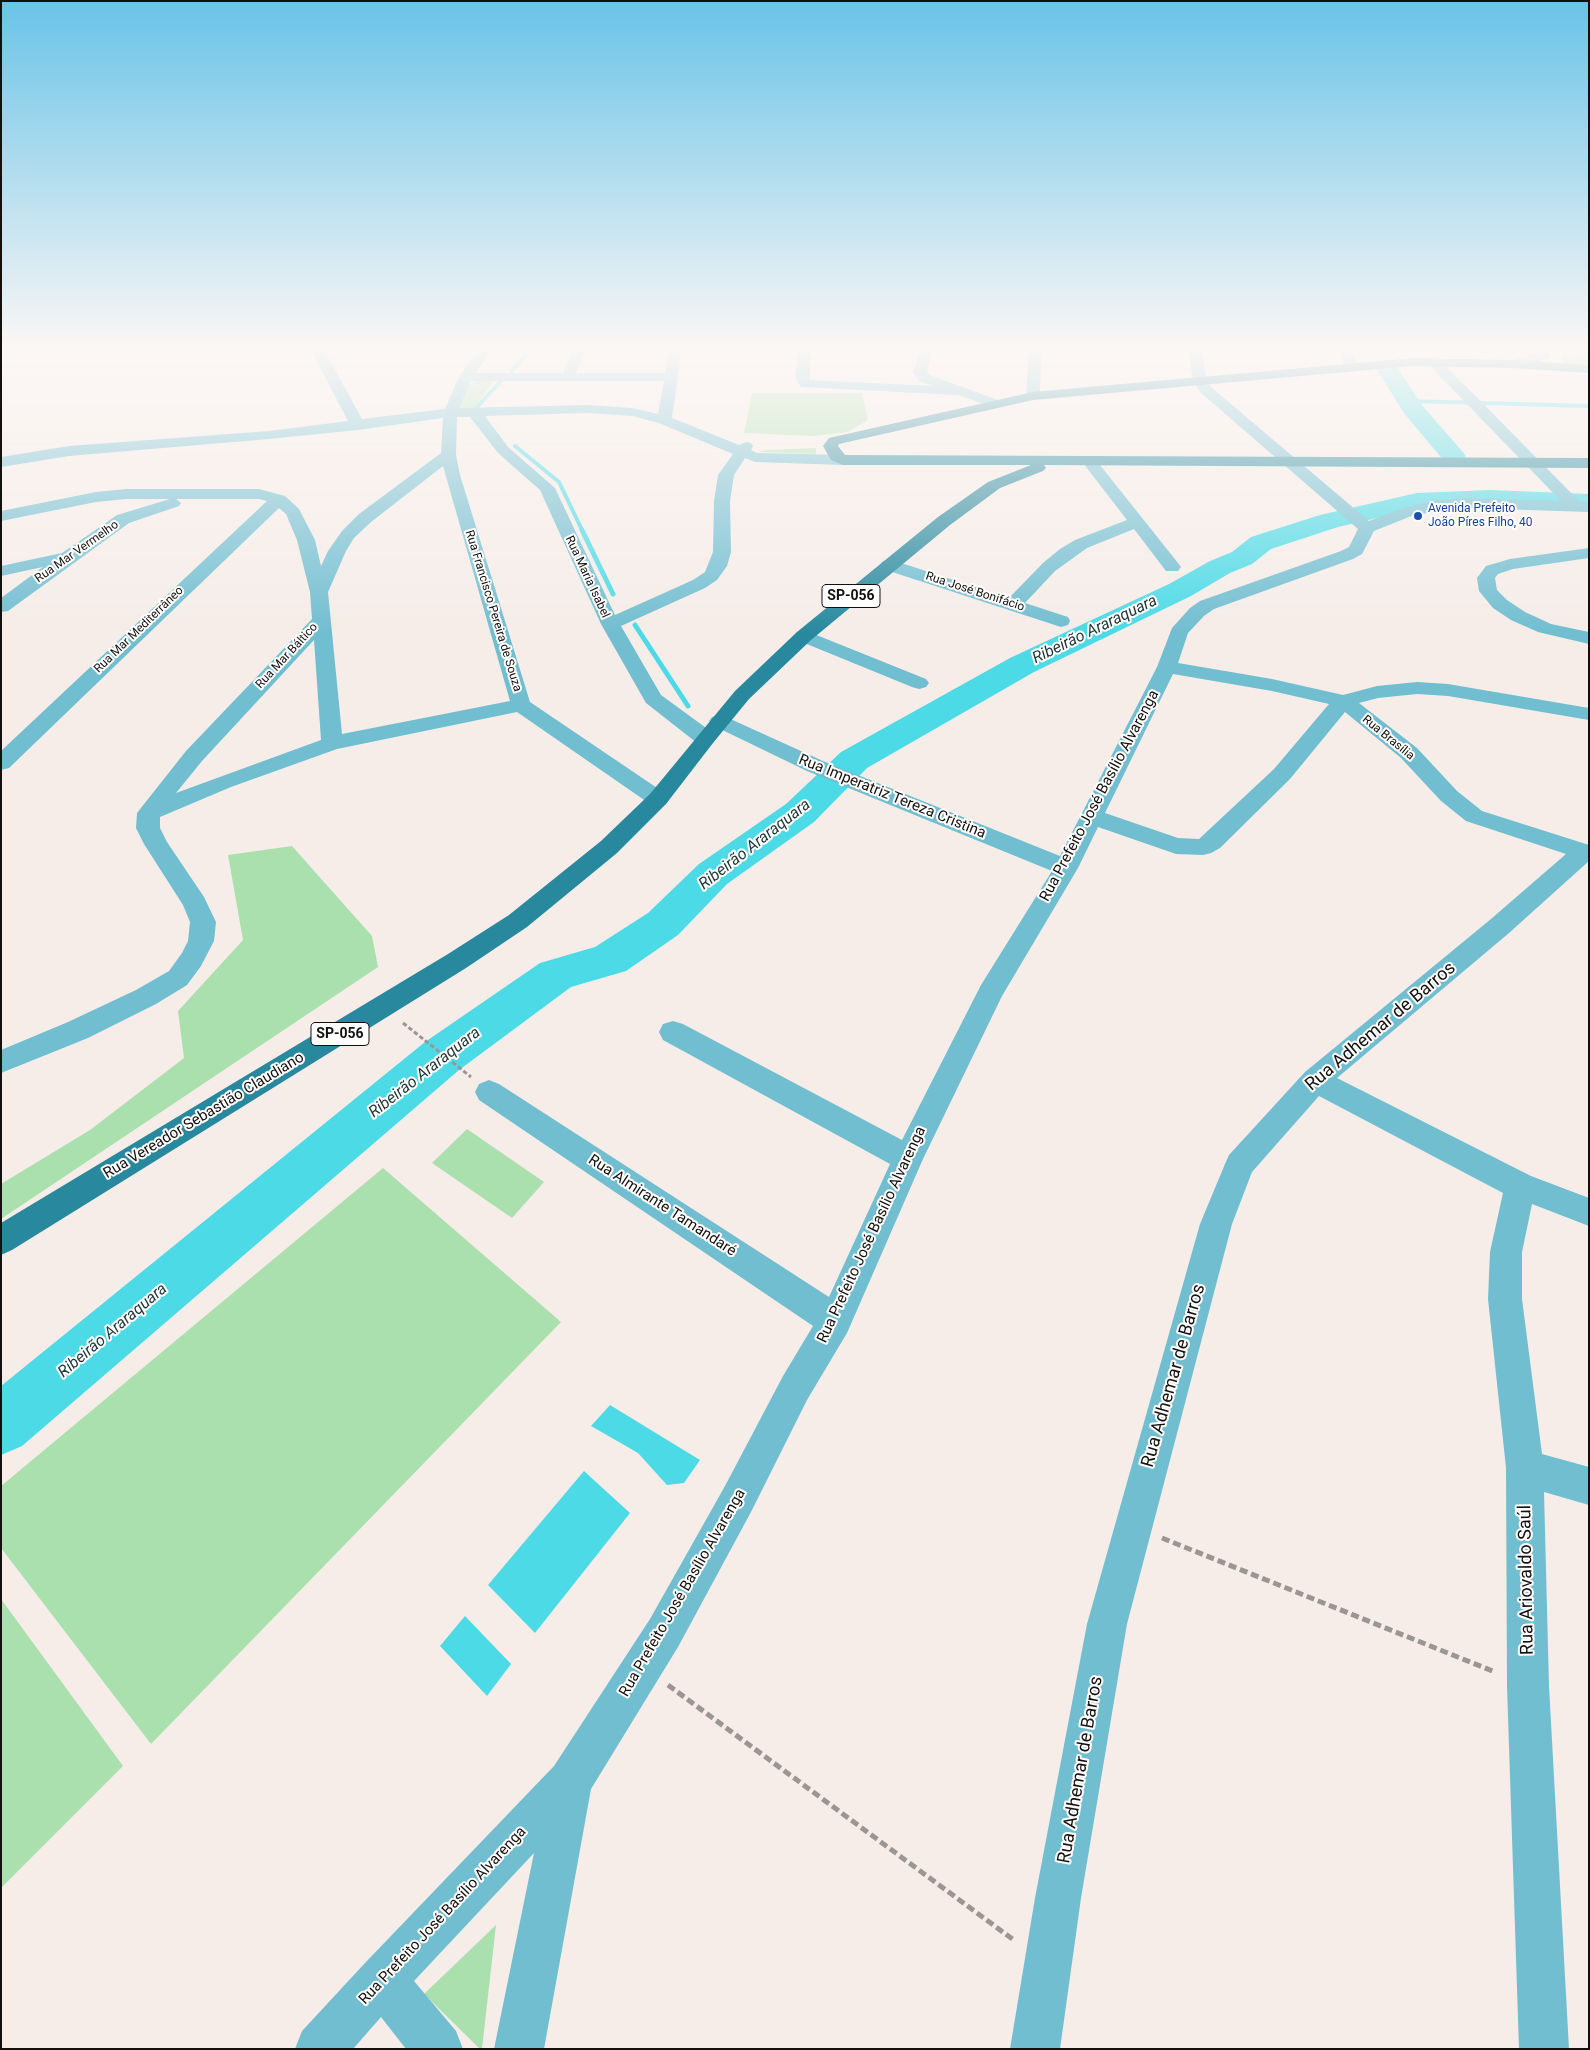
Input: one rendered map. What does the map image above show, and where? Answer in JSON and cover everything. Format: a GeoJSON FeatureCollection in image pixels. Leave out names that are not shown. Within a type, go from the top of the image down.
{"type":"FeatureCollection","features":[{"type":"Feature","properties":{"kind":"main road"},"geometry":{"type":"LineString","coordinates":[[833,442],[830,446],[832,452],[842,460]]}},
{"type":"Feature","properties":{"kind":"main road","name":"SP-056"},"geometry":{"type":"LineString","coordinates":[[842,460],[1090,463],[1589,463]]}},
{"type":"Feature","properties":{"kind":"main road"},"geometry":{"type":"LineString","coordinates":[[975,462],[994,473],[996,478],[994,485]]}},
{"type":"Feature","properties":{"kind":"main road","name":"SP-056"},"geometry":{"type":"LineString","coordinates":[[994,485],[1054,462]]}},
{"type":"Feature","properties":{"kind":"main road","name":"Rua Vereador Sebastião Claudiano"},"geometry":{"type":"LineString","coordinates":[[1,1240],[384,1007],[518,921],[609,847],[658,799],[705,738],[742,695],[804,636],[889,565],[994,485]]}},
{"type":"Feature","properties":{"kind":"street"},"geometry":{"type":"LineString","coordinates":[[1,462],[69,451],[186,442]]}},
{"type":"Feature","properties":{"kind":"street","name":"Rua Francisco Pereira de Souza"},"geometry":{"type":"LineString","coordinates":[[449,442],[448,455],[452,475],[521,705],[658,799]]}},
{"type":"Feature","properties":{"kind":"street","name":"Rua Maria Isabel"},"geometry":{"type":"LineString","coordinates":[[497,442],[503,450],[547,488],[610,624],[653,699],[705,738]]}},
{"type":"Feature","properties":{"kind":"street"},"geometry":{"type":"LineString","coordinates":[[722,442],[762,458],[842,460]]}},
{"type":"Feature","properties":{"kind":"street"},"geometry":{"type":"LineString","coordinates":[[739,448],[792,446],[828,442]]}},
{"type":"Feature","properties":{"kind":"street"},"geometry":{"type":"LineString","coordinates":[[1266,442],[1357,520],[1445,504],[1579,505]]}},
{"type":"Feature","properties":{"kind":"street"},"geometry":{"type":"LineString","coordinates":[[1511,442],[1579,505]]}},
{"type":"Feature","properties":{"kind":"street"},"geometry":{"type":"LineString","coordinates":[[610,624],[699,584],[711,576],[718,566],[722,552],[722,501],[726,474],[739,448]]}},
{"type":"Feature","properties":{"kind":"street","name":"Rua Mar Báltico"},"geometry":{"type":"LineString","coordinates":[[148,813],[194,756],[320,622],[319,592],[337,551],[348,535],[365,518],[448,455]]}},
{"type":"Feature","properties":{"kind":"street"},"geometry":{"type":"LineString","coordinates":[[1090,463],[1172,567]]}},
{"type":"Feature","properties":{"kind":"street"},"geometry":{"type":"LineString","coordinates":[[1,516],[96,497],[126,494],[218,492],[259,494],[279,499],[293,512],[306,540],[319,592]]}},
{"type":"Feature","properties":{"kind":"street","name":"Rua Mar Vermelho"},"geometry":{"type":"LineString","coordinates":[[1,608],[69,556],[111,527],[137,513],[218,492]]}},
{"type":"Feature","properties":{"kind":"street","name":"Rua Mar Mediterrâneo"},"geometry":{"type":"LineString","coordinates":[[1,763],[279,499]]}},
{"type":"Feature","properties":{"kind":"street","name":"Rua Prefeito José Basílio Alvarenga"},"geometry":{"type":"LineString","coordinates":[[320,2049],[382,1980],[570,1782],[643,1667],[738,1499],[795,1388],[835,1321],[908,1158],[990,992],[1066,868],[1167,667],[1179,632],[1197,612],[1224,599],[1356,550],[1357,520]]}},
{"type":"Feature","properties":{"kind":"street"},"geometry":{"type":"LineString","coordinates":[[1014,604],[1049,567],[1066,553],[1081,544],[1136,522]]}},
{"type":"Feature","properties":{"kind":"street"},"geometry":{"type":"LineString","coordinates":[[1589,553],[1510,564],[1492,570],[1486,578],[1488,591],[1500,604],[1518,616],[1545,628],[1589,638]]}},
{"type":"Feature","properties":{"kind":"street"},"geometry":{"type":"LineString","coordinates":[[1,571],[69,556]]}},
{"type":"Feature","properties":{"kind":"street","name":"Rua José Bonifácio"},"geometry":{"type":"LineString","coordinates":[[889,565],[1014,604],[1061,621]]}},
{"type":"Feature","properties":{"kind":"street"},"geometry":{"type":"LineString","coordinates":[[320,622],[332,743]]}},
{"type":"Feature","properties":{"kind":"street"},"geometry":{"type":"LineString","coordinates":[[804,636],[919,683]]}},
{"type":"Feature","properties":{"kind":"street","name":"Rua Brasília"},"geometry":{"type":"LineString","coordinates":[[1167,667],[1272,684],[1343,701],[1410,753],[1449,796],[1474,816],[1586,852]]}},
{"type":"Feature","properties":{"kind":"street"},"geometry":{"type":"LineString","coordinates":[[1092,817],[1176,846],[1203,847],[1212,842],[1282,774],[1343,701],[1377,692],[1417,688],[1448,690],[1589,714]]}},
{"type":"Feature","properties":{"kind":"street"},"geometry":{"type":"LineString","coordinates":[[7,1051],[78,1030],[146,998],[178,978],[192,959],[201,942],[203,922],[195,903],[156,844],[148,828],[148,813],[223,782],[332,743],[521,705]]}},
{"type":"Feature","properties":{"kind":"street","name":"Rua Imperatriz Tereza Cristina"},"geometry":{"type":"LineString","coordinates":[[720,721],[815,766],[1066,868]]}},
{"type":"Feature","properties":{"kind":"street","name":"Rua Adhemar de Barros"},"geometry":{"type":"LineString","coordinates":[[1035,2049],[1106,1633],[1132,1526],[1226,1196],[1240,1164],[1315,1080],[1586,852]]}},
{"type":"Feature","properties":{"kind":"street"},"geometry":{"type":"LineString","coordinates":[[673,1032],[908,1158]]}},
{"type":"Feature","properties":{"kind":"street"},"geometry":{"type":"LineString","coordinates":[[1315,1080],[1520,1186],[1589,1212]]}},
{"type":"Feature","properties":{"kind":"street","name":"Rua Almirante Tamandaré"},"geometry":{"type":"LineString","coordinates":[[489,1092],[835,1321]]}},
{"type":"Feature","properties":{"kind":"street","name":"Rua Ariovaldo Saúl"},"geometry":{"type":"LineString","coordinates":[[1520,1186],[1506,1252],[1505,1299],[1526,1468],[1528,1686],[1544,2049]]}},
{"type":"Feature","properties":{"kind":"street"},"geometry":{"type":"LineString","coordinates":[[1526,1468],[1589,1486]]}},
{"type":"Feature","properties":{"kind":"street"},"geometry":{"type":"LineString","coordinates":[[519,2049],[570,1782]]}},
{"type":"Feature","properties":{"kind":"street"},"geometry":{"type":"LineString","coordinates":[[382,1980],[438,2049]]}},
{"type":"Feature","properties":{"kind":"path"},"geometry":{"type":"LineString","coordinates":[[384,1007],[489,1092]]}},
{"type":"Feature","properties":{"kind":"path"},"geometry":{"type":"LineString","coordinates":[[1132,1526],[1528,1686]]}},
{"type":"Feature","properties":{"kind":"path"},"geometry":{"type":"LineString","coordinates":[[643,1667],[1048,1965]]}},
{"type":"Feature","properties":{"kind":"green space"},"geometry":{"type":"Polygon","coordinates":[[[816,448],[816,454],[757,452],[767,450],[816,448]]]}},
{"type":"Feature","properties":{"kind":"green space"},"geometry":{"type":"Polygon","coordinates":[[[292,846],[372,936],[378,967],[1,1219],[1,1184],[90,1130],[184,1058],[178,1011],[243,940],[228,855],[292,846]]]}},
{"type":"Feature","properties":{"kind":"green space"},"geometry":{"type":"Polygon","coordinates":[[[467,1129],[544,1182],[512,1218],[432,1163],[467,1129]]]}},
{"type":"Feature","properties":{"kind":"green space"},"geometry":{"type":"Polygon","coordinates":[[[383,1168],[561,1322],[151,1744],[1,1548],[1,1486],[383,1168]]]}},
{"type":"Feature","properties":{"kind":"green space"},"geometry":{"type":"Polygon","coordinates":[[[1,1599],[123,1766],[1,1888],[1,1599]]]}},
{"type":"Feature","properties":{"kind":"green space"},"geometry":{"type":"Polygon","coordinates":[[[496,1925],[482,2049],[480,2049],[424,1994],[496,1925]]]}},
{"type":"Feature","properties":{"kind":"water"},"geometry":{"type":"Polygon","coordinates":[[[610,1405],[700,1460],[684,1483],[667,1485],[638,1453],[591,1426],[610,1405]]]}},
{"type":"Feature","properties":{"kind":"water"},"geometry":{"type":"Polygon","coordinates":[[[584,1471],[630,1513],[535,1633],[488,1585],[584,1471]]]}},
{"type":"Feature","properties":{"kind":"water"},"geometry":{"type":"Polygon","coordinates":[[[465,1616],[511,1664],[487,1696],[440,1646],[465,1616]]]}},
{"type":"Feature","properties":{"kind":"waterway"},"geometry":{"type":"LineString","coordinates":[[1441,442],[1453,456]]}},
{"type":"Feature","properties":{"kind":"waterway"},"geometry":{"type":"LineString","coordinates":[[515,446],[559,482],[583,532]]}},
{"type":"Feature","properties":{"kind":"waterway","name":"Ribeirão Araraquara"},"geometry":{"type":"LineString","coordinates":[[1,1425],[442,1056],[556,975],[610,959],[663,924],[713,874],[800,813],[854,760],[917,723],[1022,665],[1180,590],[1220,567],[1242,558],[1261,543],[1330,521],[1417,501],[1490,498],[1589,502]]}},
{"type":"Feature","properties":{"kind":"waterway"},"geometry":{"type":"LineString","coordinates":[[582,530],[613,594]]}},
{"type":"Feature","properties":{"kind":"waterway"},"geometry":{"type":"LineString","coordinates":[[635,625],[688,706]]}},
{"type":"Feature","properties":{"kind":"place","name":"Avenida Prefeito João Píres Filho, 40"},"geometry":{"type":"Point","coordinates":[1418,516]}}]}
